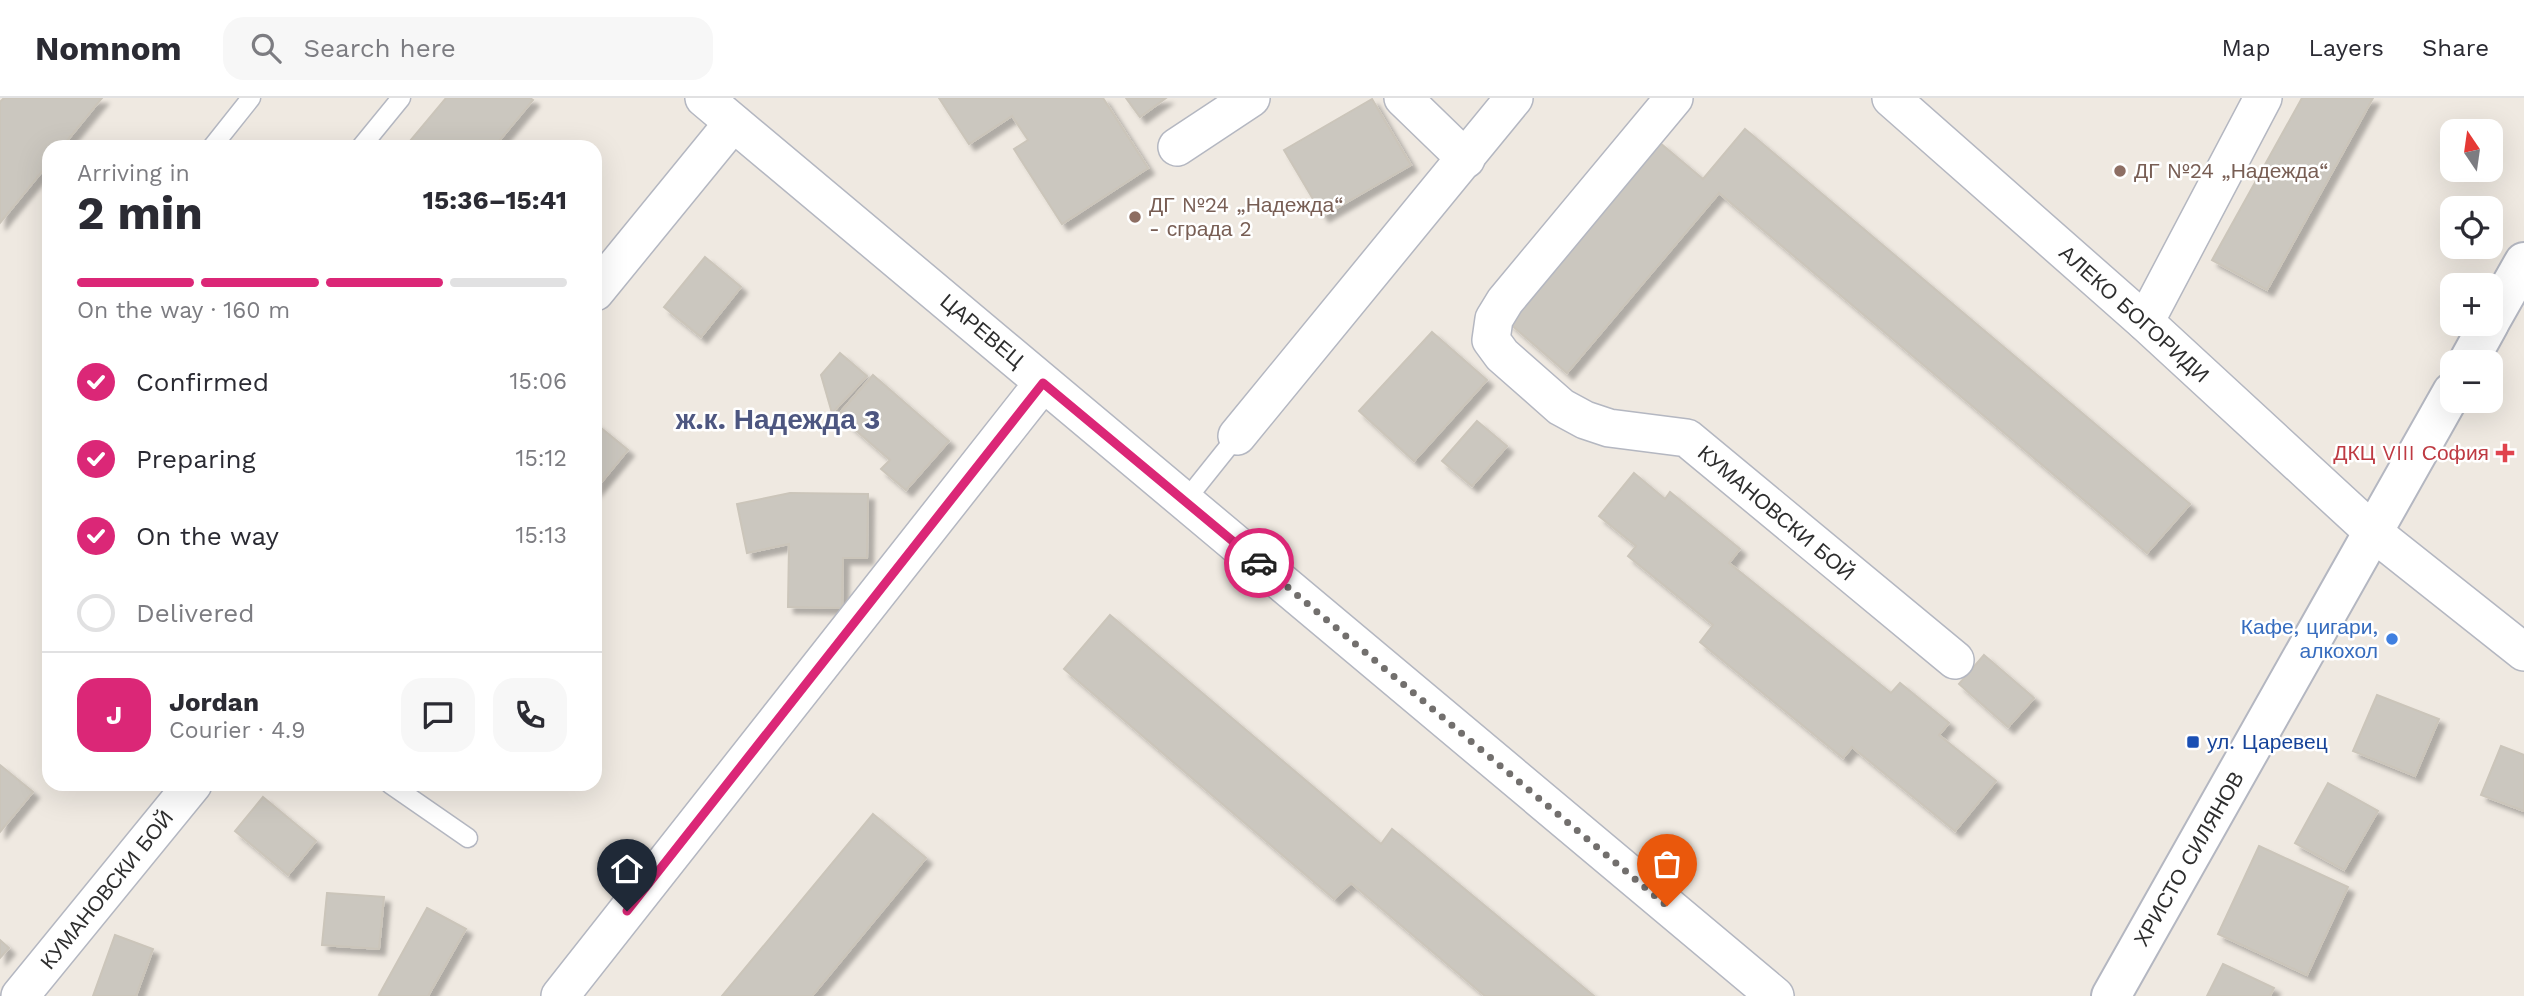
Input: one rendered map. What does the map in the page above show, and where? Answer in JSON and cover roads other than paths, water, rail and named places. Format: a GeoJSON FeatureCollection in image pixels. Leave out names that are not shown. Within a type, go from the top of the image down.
{"type":"FeatureCollection","features":[{"type":"Feature","properties":{"kind":"street","name":"ЦАРЕВЕЦ"},"geometry":{"type":"LineString","coordinates":[[704,98],[1775,996]]}},
{"type":"Feature","properties":{"kind":"street"},"geometry":{"type":"LineString","coordinates":[[1177,147],[1251,98]]}},
{"type":"Feature","properties":{"kind":"street"},"geometry":{"type":"LineString","coordinates":[[1403,98],[1465,159]]}},
{"type":"Feature","properties":{"kind":"street"},"geometry":{"type":"LineString","coordinates":[[1237,436],[1514,98]]}},
{"type":"Feature","properties":{"kind":"street","name":"КУМАНОВСКИ БОЙ"},"geometry":{"type":"LineString","coordinates":[[1674,98],[1505,301],[1494,319],[1491,340],[1502,355],[1561,407],[1585,420],[1609,428],[1687,438],[1955,660]]}},
{"type":"Feature","properties":{"kind":"street","name":"АЛЕКО БОГОРИДИ"},"geometry":{"type":"LineString","coordinates":[[1891,98],[2145,322],[2374,533],[2524,652]]}},
{"type":"Feature","properties":{"kind":"street"},"geometry":{"type":"LineString","coordinates":[[2145,322],[2263,98]]}},
{"type":"Feature","properties":{"kind":"street"},"geometry":{"type":"LineString","coordinates":[[602,283],[733,123]]}},
{"type":"Feature","properties":{"kind":"street"},"geometry":{"type":"LineString","coordinates":[[2503,300],[2524,262]]}},
{"type":"Feature","properties":{"kind":"street"},"geometry":{"type":"LineString","coordinates":[[560,996],[1043,383]]}},
{"type":"Feature","properties":{"kind":"street","name":"ХРИСТО СИЛЯНОВ"},"geometry":{"type":"LineString","coordinates":[[2111,996],[2440,413]]}},
{"type":"Feature","properties":{"kind":"street","name":"КУМАНОВСКИ БОЙ"},"geometry":{"type":"LineString","coordinates":[[20,996],[188,791]]}},
{"type":"Feature","properties":{"kind":"lane"},"geometry":{"type":"LineString","coordinates":[[218,140],[251,98]]}},
{"type":"Feature","properties":{"kind":"lane"},"geometry":{"type":"LineString","coordinates":[[367,140],[401,98]]}},
{"type":"Feature","properties":{"kind":"lane"},"geometry":{"type":"LineString","coordinates":[[1185,501],[1237,436]]}},
{"type":"Feature","properties":{"kind":"lane"},"geometry":{"type":"LineString","coordinates":[[400,791],[468,838]]}},
{"type":"Feature","properties":{"kind":"place","name":"ДГ №24 „Надежда“"},"geometry":{"type":"Point","coordinates":[2120,171]}},
{"type":"Feature","properties":{"kind":"place","name":"ДГ №24 „Надежда“ - сграда 2"},"geometry":{"type":"Point","coordinates":[1135,217]}},
{"type":"Feature","properties":{"kind":"place","name":"ДКЦ VIII София"},"geometry":{"type":"Point","coordinates":[2505,453]}},
{"type":"Feature","properties":{"kind":"place","name":"Кафе, цигари, алкохол"},"geometry":{"type":"Point","coordinates":[2392,639]}},
{"type":"Feature","properties":{"kind":"place","name":"ул. Царевец"},"geometry":{"type":"Point","coordinates":[2193,742]}},
{"type":"Feature","properties":{"kind":"district","name":"ж.к. Надежда 3"},"geometry":{"type":"Point","coordinates":[778,419]}}]}
